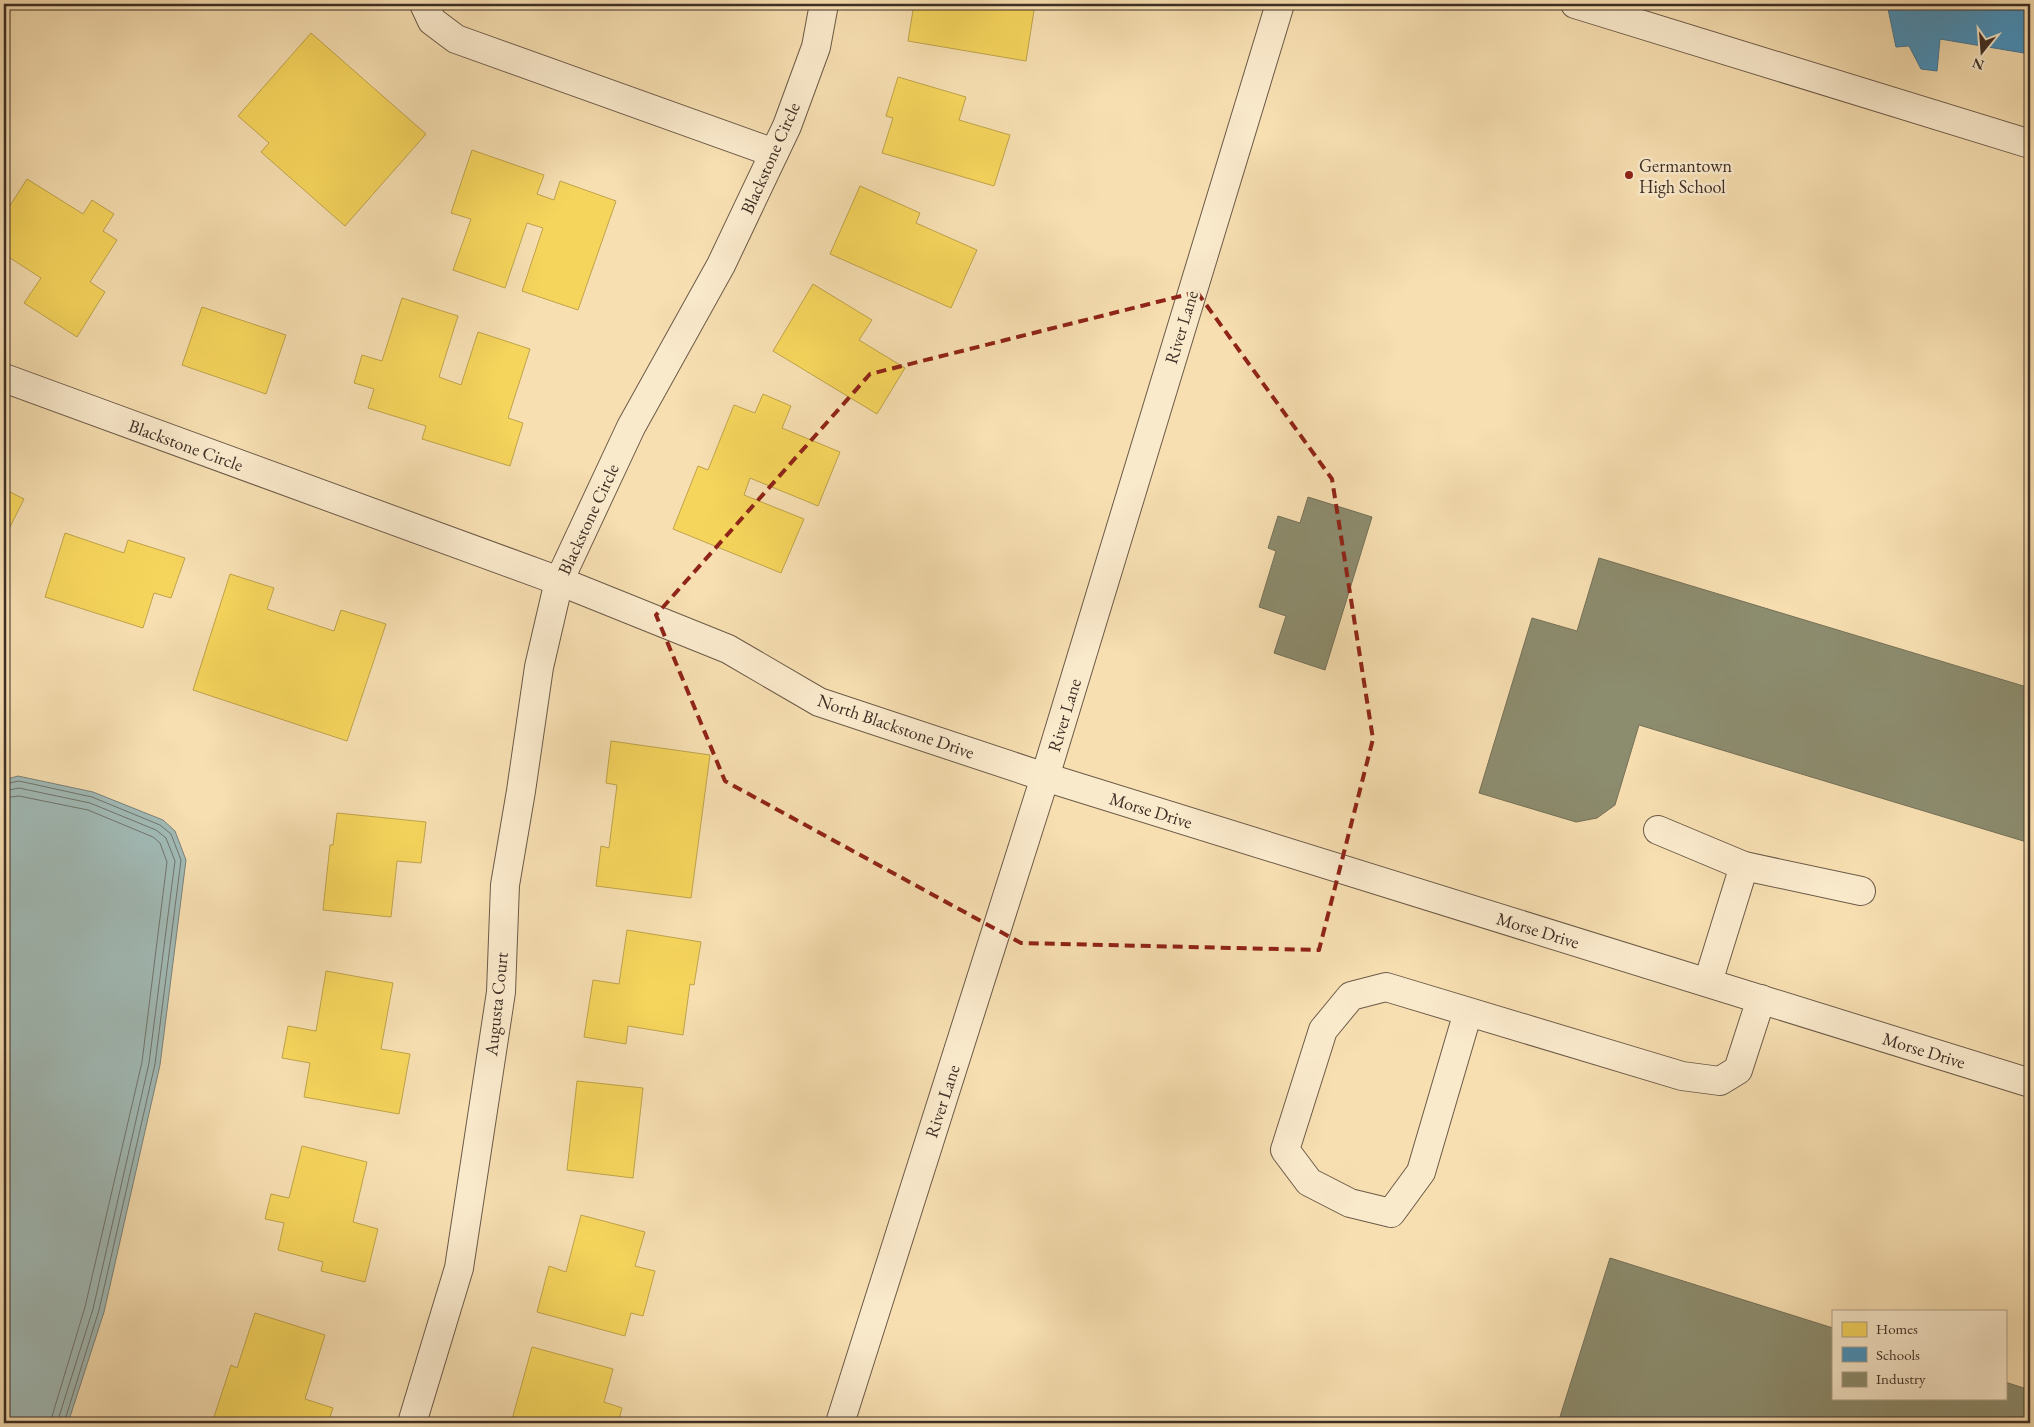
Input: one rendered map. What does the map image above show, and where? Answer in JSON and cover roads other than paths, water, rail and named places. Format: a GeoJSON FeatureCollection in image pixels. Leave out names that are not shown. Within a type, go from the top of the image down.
{"type":"FeatureCollection","features":[{"type":"Feature","properties":{"kind":"street"},"geometry":{"type":"LineString","coordinates":[[424,4],[432,21],[456,39],[774,153]]}},
{"type":"Feature","properties":{"kind":"street","name":"Blackstone Circle"},"geometry":{"type":"LineString","coordinates":[[4,378],[558,581],[631,427],[721,265],[787,126],[816,47],[824,4]]}},
{"type":"Feature","properties":{"kind":"street","name":"River Lane"},"geometry":{"type":"LineString","coordinates":[[840,1423],[1045,776],[1280,4]]}},
{"type":"Feature","properties":{"kind":"street"},"geometry":{"type":"LineString","coordinates":[[1575,4],[2030,144]]}},
{"type":"Feature","properties":{"kind":"street","name":"North Blackstone Drive"},"geometry":{"type":"LineString","coordinates":[[558,581],[728,649],[819,702],[1045,776]]}},
{"type":"Feature","properties":{"kind":"street","name":"Augusta Court"},"geometry":{"type":"LineString","coordinates":[[412,1423],[459,1268],[501,992],[505,885],[539,667],[558,581]]}},
{"type":"Feature","properties":{"kind":"street","name":"Morse Drive"},"geometry":{"type":"LineString","coordinates":[[1045,776],[2030,1083]]}},
{"type":"Feature","properties":{"kind":"street"},"geometry":{"type":"LineString","coordinates":[[1658,830],[1744,866],[1861,891]]}},
{"type":"Feature","properties":{"kind":"street"},"geometry":{"type":"LineString","coordinates":[[1708,982],[1744,866]]}},
{"type":"Feature","properties":{"kind":"street"},"geometry":{"type":"LineString","coordinates":[[1468,1012],[1421,1172],[1391,1213],[1350,1203],[1309,1182],[1285,1150],[1323,1030],[1351,996],[1386,987],[1682,1076],[1720,1081],[1738,1070],[1761,999]]}},
{"type":"Feature","properties":{"kind":"water"},"geometry":{"type":"Polygon","coordinates":[[[18,776],[93,792],[163,820],[175,831],[186,860],[160,1065],[104,1312],[68,1423],[4,1423],[4,780],[18,776]]]}},
{"type":"Feature","properties":{"kind":"place","name":"Germantown High School"},"geometry":{"type":"Point","coordinates":[1629,175]}}]}
